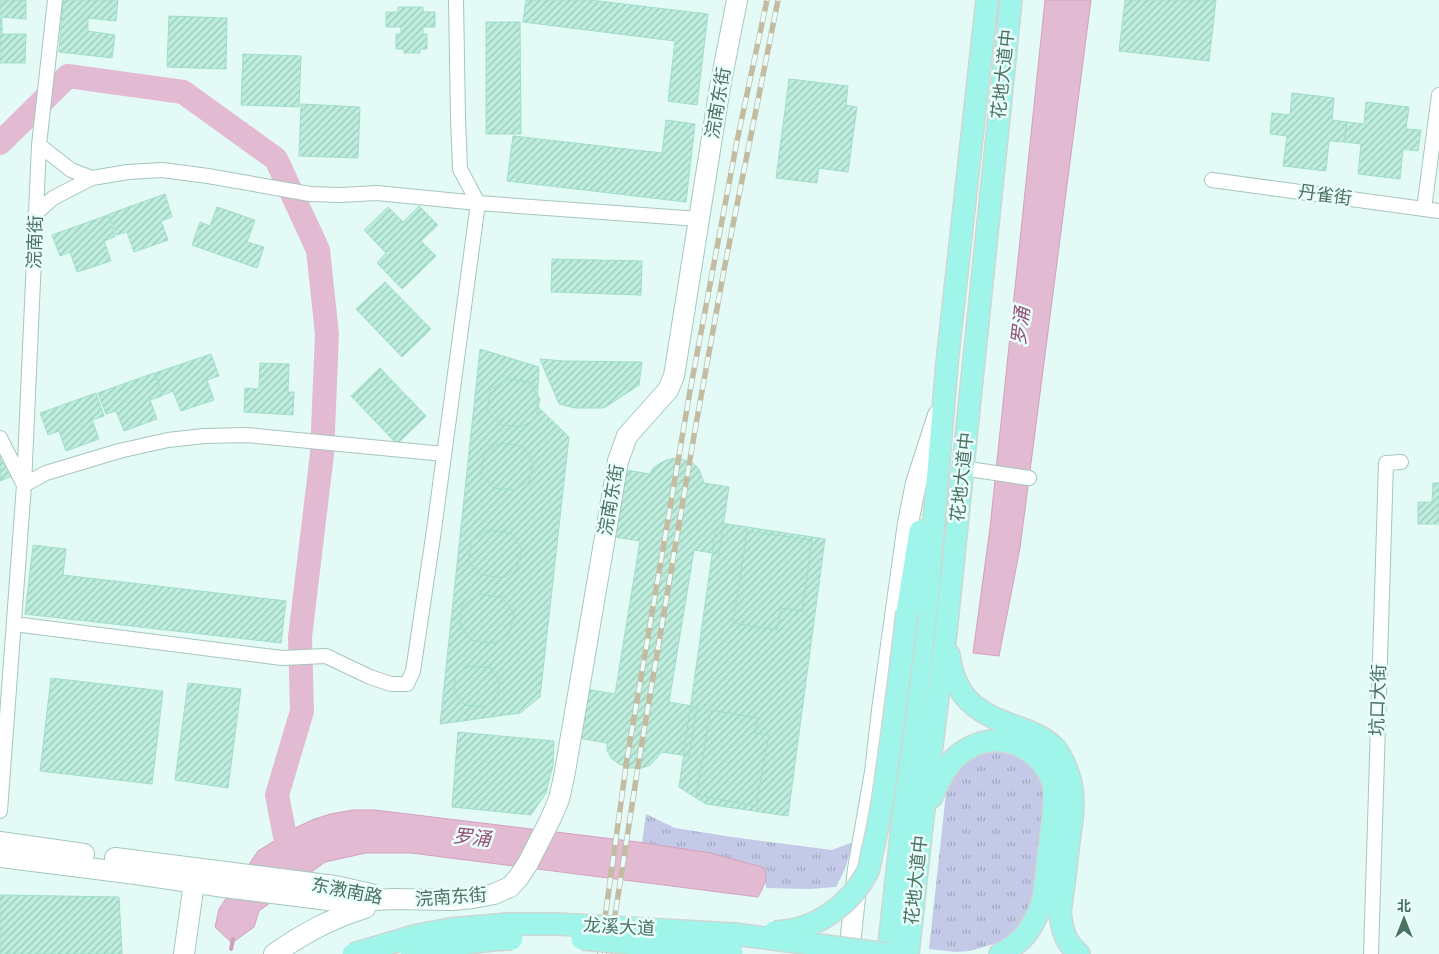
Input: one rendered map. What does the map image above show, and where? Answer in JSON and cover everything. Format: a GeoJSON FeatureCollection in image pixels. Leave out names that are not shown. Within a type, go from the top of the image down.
{"type":"FeatureCollection","features":[{"type":"Feature","properties":{"kind":"main road","name":"花地大道中"},"geometry":{"type":"LineString","coordinates":[[887,954],[928,592],[947,363],[987,0]]}},
{"type":"Feature","properties":{"kind":"main road","name":"花地大道中"},"geometry":{"type":"LineString","coordinates":[[908,954],[946,632],[1011,0]]}},
{"type":"Feature","properties":{"kind":"main road"},"geometry":{"type":"LineString","coordinates":[[738,949],[784,932],[803,928],[826,917],[842,905],[856,890],[868,869],[878,830],[885,786],[908,612],[947,363]]}},
{"type":"Feature","properties":{"kind":"main road"},"geometry":{"type":"LineString","coordinates":[[946,632],[950,668],[963,696],[979,710],[998,720],[1032,732],[1052,746],[1058,752],[1064,764],[1070,780],[1072,815],[1060,912],[1065,937],[1071,947],[1079,954]]}},
{"type":"Feature","properties":{"kind":"main road"},"geometry":{"type":"LineString","coordinates":[[922,825],[944,772],[952,761],[975,744],[987,741],[1012,742],[1023,747],[1041,760],[1053,784],[1054,806],[1043,902],[1023,939],[1012,948],[1000,954]]}},
{"type":"Feature","properties":{"kind":"main road","name":"龙溪大道"},"geometry":{"type":"LineString","coordinates":[[353,954],[414,936],[450,929],[507,924],[557,924],[738,949]]}},
{"type":"Feature","properties":{"kind":"main road","name":"龙溪大道"},"geometry":{"type":"LineString","coordinates":[[411,954],[445,946],[543,937],[738,949],[887,954]]}},
{"type":"Feature","properties":{"kind":"street","name":"浣南街"},"geometry":{"type":"LineString","coordinates":[[0,811],[24,485],[39,145],[55,0]]}},
{"type":"Feature","properties":{"kind":"street"},"geometry":{"type":"LineString","coordinates":[[14,624],[282,658],[326,656],[392,684],[407,684],[413,671],[432,547],[478,203],[460,169],[456,0]]}},
{"type":"Feature","properties":{"kind":"street","name":"浣南东街"},"geometry":{"type":"LineString","coordinates":[[392,899],[452,900],[494,894],[510,887],[528,863],[559,799],[618,461],[627,436],[668,390],[674,376],[720,87],[737,0]]}},
{"type":"Feature","properties":{"kind":"street"},"geometry":{"type":"LineString","coordinates":[[1424,209],[1439,95]]}},
{"type":"Feature","properties":{"kind":"street"},"geometry":{"type":"LineString","coordinates":[[39,145],[71,170],[92,178]]}},
{"type":"Feature","properties":{"kind":"street"},"geometry":{"type":"LineString","coordinates":[[35,214],[53,198],[92,178],[128,172],[162,170],[310,194],[340,196],[377,193],[478,203],[699,220]]}},
{"type":"Feature","properties":{"kind":"street","name":"丹雀街"},"geometry":{"type":"LineString","coordinates":[[1212,180],[1439,211]]}},
{"type":"Feature","properties":{"kind":"street"},"geometry":{"type":"LineString","coordinates":[[849,954],[858,869],[875,772],[908,523],[916,483],[940,410]]}},
{"type":"Feature","properties":{"kind":"street"},"geometry":{"type":"LineString","coordinates":[[0,438],[24,485],[46,473],[119,451],[168,440],[204,436],[274,438],[444,454]]}},
{"type":"Feature","properties":{"kind":"street","name":"坑口大街"},"geometry":{"type":"LineString","coordinates":[[1371,954],[1386,462],[1402,462]]}},
{"type":"Feature","properties":{"kind":"street"},"geometry":{"type":"LineString","coordinates":[[962,468],[1030,478]]}},
{"type":"Feature","properties":{"kind":"street","name":"东漖南路"},"geometry":{"type":"LineString","coordinates":[[0,842],[213,880]]}},
{"type":"Feature","properties":{"kind":"street","name":"东漖南路"},"geometry":{"type":"LineString","coordinates":[[0,857],[136,874],[308,890],[362,891],[392,899]]}},
{"type":"Feature","properties":{"kind":"street"},"geometry":{"type":"LineString","coordinates":[[184,954],[213,880]]}},
{"type":"Feature","properties":{"kind":"street"},"geometry":{"type":"LineString","coordinates":[[198,954],[213,880]]}},
{"type":"Feature","properties":{"kind":"street"},"geometry":{"type":"LineString","coordinates":[[274,954],[315,928],[341,915],[392,899]]}},
{"type":"Feature","properties":{"kind":"green space"},"geometry":{"type":"Polygon","coordinates":[[[994,752],[1014,754],[1031,764],[1043,778],[1047,796],[1033,901],[1020,926],[1011,935],[997,943],[970,951],[956,952],[929,949],[947,784],[956,768],[973,754],[994,752]]]}},
{"type":"Feature","properties":{"kind":"green space"},"geometry":{"type":"Polygon","coordinates":[[[646,814],[675,828],[732,837],[832,850],[853,842],[845,869],[836,887],[810,889],[766,888],[765,868],[642,843],[646,814]]]}},
{"type":"Feature","properties":{"kind":"water"},"geometry":{"type":"Polygon","coordinates":[[[1045,0],[1091,0],[1020,548],[999,656],[973,653],[990,528],[1045,0]]]}},
{"type":"Feature","properties":{"kind":"water"},"geometry":{"type":"Polygon","coordinates":[[[353,810],[375,810],[638,842],[711,853],[765,868],[766,881],[758,897],[411,853],[366,853],[325,862],[259,911],[254,927],[232,943],[215,927],[219,909],[258,851],[295,828],[312,820],[330,814],[353,810]]]}},
{"type":"Feature","properties":{"kind":"building"},"geometry":{"type":"Polygon","coordinates":[[[0,0],[26,0],[26,19],[2,17],[2,34],[26,34],[25,63],[0,63],[0,0]]]}},
{"type":"Feature","properties":{"kind":"building"},"geometry":{"type":"Polygon","coordinates":[[[63,0],[118,0],[116,21],[88,18],[88,31],[115,35],[112,58],[59,52],[63,0]]]}},
{"type":"Feature","properties":{"kind":"building"},"geometry":{"type":"Polygon","coordinates":[[[526,0],[590,0],[708,14],[697,105],[668,101],[675,41],[523,22],[526,0]]]}},
{"type":"Feature","properties":{"kind":"building"},"geometry":{"type":"Polygon","coordinates":[[[1125,0],[1216,0],[1209,61],[1119,51],[1125,0]]]}},
{"type":"Feature","properties":{"kind":"building"},"geometry":{"type":"Polygon","coordinates":[[[398,7],[423,7],[423,12],[435,12],[435,27],[423,27],[423,34],[427,34],[427,49],[420,49],[420,53],[404,53],[404,49],[396,49],[396,34],[401,34],[401,27],[386,27],[386,12],[398,12],[398,7]]]}},
{"type":"Feature","properties":{"kind":"building"},"geometry":{"type":"Polygon","coordinates":[[[169,16],[227,18],[226,69],[167,67],[169,16]]]}},
{"type":"Feature","properties":{"kind":"building"},"geometry":{"type":"Polygon","coordinates":[[[486,22],[520,22],[521,134],[486,134],[486,22]]]}},
{"type":"Feature","properties":{"kind":"building"},"geometry":{"type":"Polygon","coordinates":[[[243,54],[301,56],[299,107],[241,105],[243,54]]]}},
{"type":"Feature","properties":{"kind":"building"},"geometry":{"type":"Polygon","coordinates":[[[789,79],[848,86],[846,105],[857,107],[848,172],[819,168],[817,183],[776,178],[789,79]]]}},
{"type":"Feature","properties":{"kind":"building"},"geometry":{"type":"Polygon","coordinates":[[[1292,93],[1334,98],[1332,120],[1347,122],[1344,142],[1329,141],[1326,171],[1283,166],[1287,136],[1270,134],[1272,113],[1290,115],[1292,93]]]}},
{"type":"Feature","properties":{"kind":"building"},"geometry":{"type":"Polygon","coordinates":[[[1366,102],[1409,107],[1406,129],[1421,130],[1418,151],[1403,149],[1400,179],[1358,174],[1361,144],[1344,142],[1347,122],[1364,124],[1366,102]]]}},
{"type":"Feature","properties":{"kind":"building"},"geometry":{"type":"Polygon","coordinates":[[[301,104],[360,107],[358,158],[299,156],[301,104]]]}},
{"type":"Feature","properties":{"kind":"building"},"geometry":{"type":"Polygon","coordinates":[[[666,120],[695,124],[686,202],[507,181],[513,136],[662,153],[666,120]]]}},
{"type":"Feature","properties":{"kind":"building"},"geometry":{"type":"Polygon","coordinates":[[[165,194],[172,217],[161,221],[168,240],[134,252],[127,232],[116,235],[109,214],[165,194]]]}},
{"type":"Feature","properties":{"kind":"building"},"geometry":{"type":"Polygon","coordinates":[[[419,206],[438,225],[421,241],[436,256],[402,289],[377,263],[386,253],[364,230],[388,207],[403,222],[419,206]]]}},
{"type":"Feature","properties":{"kind":"building"},"geometry":{"type":"Polygon","coordinates":[[[217,207],[255,220],[247,242],[264,247],[257,268],[192,245],[200,222],[210,226],[217,207]]]}},
{"type":"Feature","properties":{"kind":"building"},"geometry":{"type":"Polygon","coordinates":[[[108,215],[115,237],[104,241],[111,261],[77,272],[70,252],[60,256],[52,235],[108,215]]]}},
{"type":"Feature","properties":{"kind":"building"},"geometry":{"type":"Polygon","coordinates":[[[552,259],[642,261],[641,295],[551,292],[552,259]]]}},
{"type":"Feature","properties":{"kind":"building"},"geometry":{"type":"Polygon","coordinates":[[[385,282],[431,329],[402,357],[356,309],[385,282]]]}},
{"type":"Feature","properties":{"kind":"building"},"geometry":{"type":"Polygon","coordinates":[[[480,349],[539,367],[537,406],[569,437],[540,697],[520,713],[440,724],[480,349]]]}},
{"type":"Feature","properties":{"kind":"building"},"geometry":{"type":"Polygon","coordinates":[[[211,354],[219,376],[207,380],[214,400],[181,411],[173,391],[163,395],[155,373],[211,354]]]}},
{"type":"Feature","properties":{"kind":"building"},"geometry":{"type":"Polygon","coordinates":[[[540,359],[642,362],[639,385],[604,408],[575,408],[559,404],[540,359]]]}},
{"type":"Feature","properties":{"kind":"building"},"geometry":{"type":"Polygon","coordinates":[[[260,363],[289,364],[288,392],[294,392],[293,415],[244,412],[245,388],[259,389],[260,363]]]}},
{"type":"Feature","properties":{"kind":"building"},"geometry":{"type":"Polygon","coordinates":[[[380,368],[426,416],[397,444],[351,396],[380,368]]]}},
{"type":"Feature","properties":{"kind":"building"},"geometry":{"type":"Polygon","coordinates":[[[154,373],[162,396],[150,400],[157,419],[124,431],[116,411],[106,414],[98,393],[154,373]]]}},
{"type":"Feature","properties":{"kind":"building"},"geometry":{"type":"Polygon","coordinates":[[[507,379],[529,382],[540,399],[536,418],[521,427],[501,425],[487,411],[490,390],[507,379]]]}},
{"type":"Feature","properties":{"kind":"building"},"geometry":{"type":"Polygon","coordinates":[[[96,393],[104,416],[92,420],[99,439],[66,451],[59,431],[48,435],[40,413],[96,393]]]}},
{"type":"Feature","properties":{"kind":"building"},"geometry":{"type":"Polygon","coordinates":[[[500,443],[522,446],[533,462],[529,481],[515,490],[494,488],[481,474],[484,454],[500,443]]]}},
{"type":"Feature","properties":{"kind":"building"},"geometry":{"type":"Polygon","coordinates":[[[0,449],[12,476],[0,481],[0,449]]]}},
{"type":"Feature","properties":{"kind":"building"},"geometry":{"type":"Polygon","coordinates":[[[675,458],[694,464],[699,469],[704,483],[729,487],[719,554],[694,550],[669,702],[697,707],[689,756],[661,752],[650,765],[642,768],[630,768],[619,764],[611,758],[607,750],[607,743],[578,738],[586,689],[615,694],[640,541],[615,537],[626,470],[650,474],[653,468],[659,464],[675,458]]]}},
{"type":"Feature","properties":{"kind":"building"},"geometry":{"type":"Polygon","coordinates":[[[1433,483],[1439,483],[1439,524],[1418,524],[1418,502],[1432,502],[1433,483]]]}},
{"type":"Feature","properties":{"kind":"building"},"geometry":{"type":"Polygon","coordinates":[[[721,523],[825,539],[788,816],[706,804],[679,787],[715,534],[721,523]]]}},
{"type":"Feature","properties":{"kind":"building"},"geometry":{"type":"Polygon","coordinates":[[[488,530],[511,533],[522,549],[517,569],[503,578],[482,575],[469,562],[471,541],[488,530]]]}},
{"type":"Feature","properties":{"kind":"building"},"geometry":{"type":"Polygon","coordinates":[[[747,531],[812,540],[802,611],[781,608],[777,630],[733,623],[747,531]]]}},
{"type":"Feature","properties":{"kind":"building"},"geometry":{"type":"Polygon","coordinates":[[[33,545],[66,549],[63,575],[286,601],[281,643],[25,614],[33,545]]]}},
{"type":"Feature","properties":{"kind":"building"},"geometry":{"type":"Polygon","coordinates":[[[479,594],[502,597],[514,614],[509,634],[494,643],[473,641],[460,627],[462,606],[479,594]]]}},
{"type":"Feature","properties":{"kind":"building"},"geometry":{"type":"Polygon","coordinates":[[[470,666],[491,668],[500,683],[496,699],[484,707],[465,705],[454,693],[456,675],[470,666]]]}},
{"type":"Feature","properties":{"kind":"building"},"geometry":{"type":"Polygon","coordinates":[[[51,678],[163,691],[152,784],[40,771],[51,678]]]}},
{"type":"Feature","properties":{"kind":"building"},"geometry":{"type":"Polygon","coordinates":[[[188,683],[241,689],[228,788],[175,780],[188,683]]]}},
{"type":"Feature","properties":{"kind":"building"},"geometry":{"type":"Polygon","coordinates":[[[711,710],[758,718],[755,733],[769,735],[756,806],[696,795],[711,710]]]}},
{"type":"Feature","properties":{"kind":"building"},"geometry":{"type":"Polygon","coordinates":[[[458,732],[554,741],[553,765],[546,793],[531,815],[452,807],[458,732]]]}},
{"type":"Feature","properties":{"kind":"building"},"geometry":{"type":"Polygon","coordinates":[[[0,895],[119,897],[122,954],[0,954],[0,895]]]}},
{"type":"Feature","properties":{"kind":"waterway"},"geometry":{"type":"LineString","coordinates":[[0,143],[68,76],[183,92],[276,159],[318,250],[327,334],[322,454],[300,637],[302,711],[277,795],[289,857]]}},
{"type":"Feature","properties":{"kind":"waterway","name":"罗涌"},"geometry":{"type":"LineString","coordinates":[[231,949],[233,939]]}},
{"type":"Feature","properties":{"kind":"railway"},"geometry":{"type":"LineString","coordinates":[[600,954],[627,759],[690,391],[737,141],[767,0]]}},
{"type":"Feature","properties":{"kind":"railway"},"geometry":{"type":"LineString","coordinates":[[609,954],[639,760],[695,430],[724,270],[778,0]]}}]}
